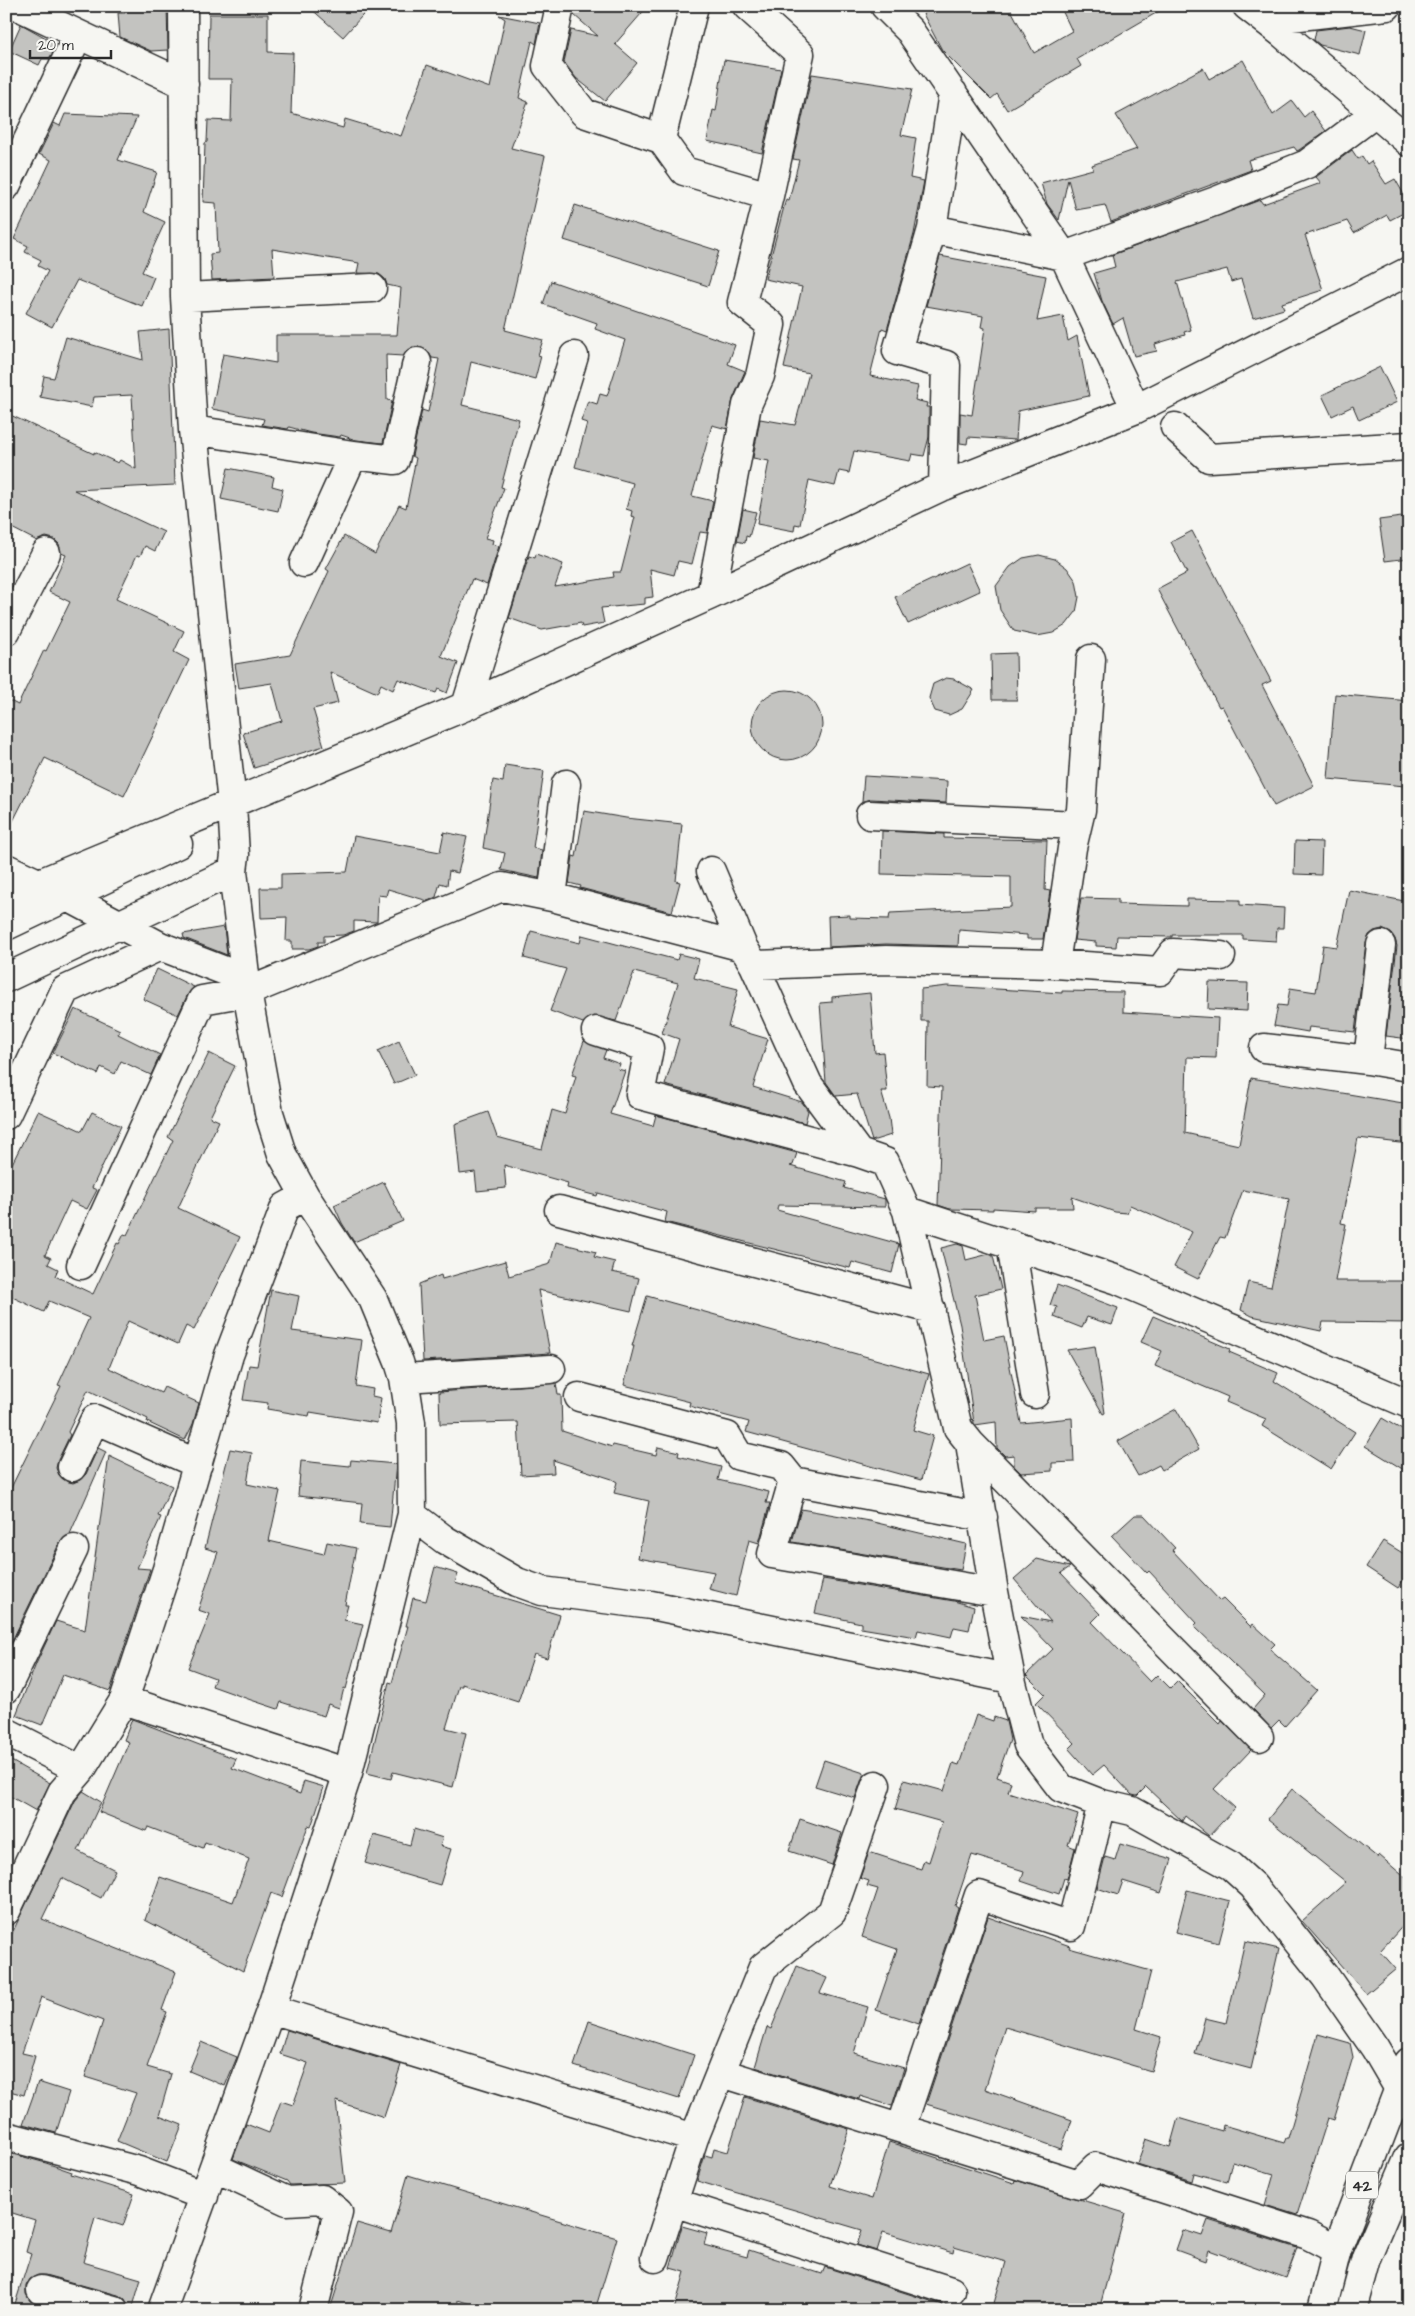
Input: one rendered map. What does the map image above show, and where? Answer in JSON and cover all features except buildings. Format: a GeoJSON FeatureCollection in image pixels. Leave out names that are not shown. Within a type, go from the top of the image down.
{"type":"FeatureCollection","features":[{"type":"Feature","properties":{"kind":"street"},"geometry":{"type":"LineString","coordinates":[[18,6],[184,84]]}},
{"type":"Feature","properties":{"kind":"street"},"geometry":{"type":"LineString","coordinates":[[162,2310],[271,2009],[348,1773],[412,1515],[411,1423],[404,1378],[373,1299],[305,1196],[282,1154],[269,1113],[247,985],[233,871],[235,855],[232,811],[193,430],[185,298],[183,6]]}},
{"type":"Feature","properties":{"kind":"street"},"geometry":{"type":"LineString","coordinates":[[560,6],[547,66],[584,113],[661,139],[684,171],[768,196]]}},
{"type":"Feature","properties":{"kind":"street"},"geometry":{"type":"LineString","coordinates":[[661,139],[694,6]]}},
{"type":"Feature","properties":{"kind":"street"},"geometry":{"type":"LineString","coordinates":[[711,595],[747,405],[760,376],[771,325],[742,302],[800,54],[747,6]]}},
{"type":"Feature","properties":{"kind":"street"},"geometry":{"type":"LineString","coordinates":[[885,6],[910,30],[1064,256],[1136,409]]}},
{"type":"Feature","properties":{"kind":"street"},"geometry":{"type":"LineString","coordinates":[[1247,6],[1289,19],[1387,6]]}},
{"type":"Feature","properties":{"kind":"street"},"geometry":{"type":"LineString","coordinates":[[1289,19],[1374,114],[1409,142]]}},
{"type":"Feature","properties":{"kind":"street"},"geometry":{"type":"LineString","coordinates":[[6,186],[78,35]]}},
{"type":"Feature","properties":{"kind":"street"},"geometry":{"type":"LineString","coordinates":[[943,486],[946,365],[897,351],[932,229],[953,93]]}},
{"type":"Feature","properties":{"kind":"street"},"geometry":{"type":"LineString","coordinates":[[932,229],[1064,256],[1216,201],[1307,164],[1374,114]]}},
{"type":"Feature","properties":{"kind":"street"},"geometry":{"type":"LineString","coordinates":[[6,926],[68,897],[232,811],[711,595],[943,486],[1136,409],[1409,271]]}},
{"type":"Feature","properties":{"kind":"street"},"geometry":{"type":"LineString","coordinates":[[185,298],[372,288]]}},
{"type":"Feature","properties":{"kind":"street"},"geometry":{"type":"LineString","coordinates":[[466,706],[574,356]]}},
{"type":"Feature","properties":{"kind":"street"},"geometry":{"type":"LineString","coordinates":[[193,430],[353,456],[395,460],[417,362]]}},
{"type":"Feature","properties":{"kind":"street"},"geometry":{"type":"LineString","coordinates":[[1175,427],[1209,458],[1409,446]]}},
{"type":"Feature","properties":{"kind":"street"},"geometry":{"type":"LineString","coordinates":[[304,563],[353,456]]}},
{"type":"Feature","properties":{"kind":"street"},"geometry":{"type":"LineString","coordinates":[[6,632],[46,553]]}},
{"type":"Feature","properties":{"kind":"street"},"geometry":{"type":"LineString","coordinates":[[1056,964],[1072,848],[1081,810],[1091,659]]}},
{"type":"Feature","properties":{"kind":"street"},"geometry":{"type":"LineString","coordinates":[[552,897],[566,784]]}},
{"type":"Feature","properties":{"kind":"street"},"geometry":{"type":"LineString","coordinates":[[6,897],[232,811]]}},
{"type":"Feature","properties":{"kind":"street"},"geometry":{"type":"LineString","coordinates":[[870,815],[1077,825]]}},
{"type":"Feature","properties":{"kind":"street"},"geometry":{"type":"LineString","coordinates":[[6,868],[36,884],[68,897],[160,946],[247,985]]}},
{"type":"Feature","properties":{"kind":"street"},"geometry":{"type":"LineString","coordinates":[[6,978],[233,871]]}},
{"type":"Feature","properties":{"kind":"street"},"geometry":{"type":"LineString","coordinates":[[710,871],[808,1084],[859,1153]]}},
{"type":"Feature","properties":{"kind":"street"},"geometry":{"type":"LineString","coordinates":[[81,1265],[202,1000],[247,985],[502,887],[552,897],[748,956],[1056,964],[1160,971],[1173,953],[1221,956]]}},
{"type":"Feature","properties":{"kind":"street"},"geometry":{"type":"LineString","coordinates":[[1368,1060],[1381,945]]}},
{"type":"Feature","properties":{"kind":"street"},"geometry":{"type":"LineString","coordinates":[[6,1115],[65,990],[160,946]]}},
{"type":"Feature","properties":{"kind":"street"},"geometry":{"type":"LineString","coordinates":[[596,1031],[648,1048],[640,1095],[859,1153],[885,1162],[907,1211],[958,1428],[970,1443],[1259,1737]]}},
{"type":"Feature","properties":{"kind":"street"},"geometry":{"type":"LineString","coordinates":[[1264,1048],[1368,1060],[1409,1068]]}},
{"type":"Feature","properties":{"kind":"street"},"geometry":{"type":"LineString","coordinates":[[6,1911],[62,1792],[81,1770],[124,1700],[167,1569],[229,1355],[285,1208],[305,1196]]}},
{"type":"Feature","properties":{"kind":"street"},"geometry":{"type":"LineString","coordinates":[[559,1210],[930,1309]]}},
{"type":"Feature","properties":{"kind":"street"},"geometry":{"type":"LineString","coordinates":[[907,1211],[1118,1280],[1409,1404]]}},
{"type":"Feature","properties":{"kind":"street"},"geometry":{"type":"LineString","coordinates":[[1012,1244],[1035,1394]]}},
{"type":"Feature","properties":{"kind":"street"},"geometry":{"type":"LineString","coordinates":[[404,1378],[551,1369]]}},
{"type":"Feature","properties":{"kind":"street"},"geometry":{"type":"LineString","coordinates":[[579,1397],[727,1436],[739,1456],[781,1466],[793,1481],[983,1517]]}},
{"type":"Feature","properties":{"kind":"street"},"geometry":{"type":"LineString","coordinates":[[72,1467],[95,1419],[198,1464]]}},
{"type":"Feature","properties":{"kind":"street"},"geometry":{"type":"LineString","coordinates":[[970,1443],[994,1592],[1011,1679],[1028,1745],[1061,1788],[1102,1804],[1132,1811],[1231,1866],[1253,1886],[1325,1976],[1375,2048],[1404,2098]]}},
{"type":"Feature","properties":{"kind":"street"},"geometry":{"type":"LineString","coordinates":[[793,1481],[772,1554],[994,1592]]}},
{"type":"Feature","properties":{"kind":"street"},"geometry":{"type":"LineString","coordinates":[[412,1515],[453,1545],[517,1582],[542,1591],[651,1605],[1011,1679]]}},
{"type":"Feature","properties":{"kind":"street"},"geometry":{"type":"LineString","coordinates":[[6,1689],[74,1549]]}},
{"type":"Feature","properties":{"kind":"street"},"geometry":{"type":"LineString","coordinates":[[124,1700],[348,1773]]}},
{"type":"Feature","properties":{"kind":"street"},"geometry":{"type":"LineString","coordinates":[[6,1732],[81,1770]]}},
{"type":"Feature","properties":{"kind":"street"},"geometry":{"type":"LineString","coordinates":[[655,2258],[694,2138],[763,1967],[832,1912],[876,1785]]}},
{"type":"Feature","properties":{"kind":"street"},"geometry":{"type":"LineString","coordinates":[[900,2128],[979,1895],[1071,1926],[1102,1804]]}},
{"type":"Feature","properties":{"kind":"street"},"geometry":{"type":"LineString","coordinates":[[271,2009],[694,2138]]}},
{"type":"Feature","properties":{"kind":"street","name":"42"},"geometry":{"type":"LineString","coordinates":[[1322,2310],[1337,2250],[1404,2098],[1409,2062]]}},
{"type":"Feature","properties":{"kind":"street"},"geometry":{"type":"LineString","coordinates":[[722,2072],[1079,2184],[1096,2168],[1308,2235],[1337,2250]]}},
{"type":"Feature","properties":{"kind":"street"},"geometry":{"type":"LineString","coordinates":[[6,2136],[139,2171],[204,2196]]}},
{"type":"Feature","properties":{"kind":"street","name":"42"},"geometry":{"type":"LineString","coordinates":[[1352,2310],[1366,2258],[1409,2156]]}},
{"type":"Feature","properties":{"kind":"street"},"geometry":{"type":"LineString","coordinates":[[214,2167],[287,2201],[322,2199],[338,2212],[313,2310]]}},
{"type":"Feature","properties":{"kind":"street"},"geometry":{"type":"LineString","coordinates":[[673,2202],[951,2291]]}},
{"type":"Feature","properties":{"kind":"street"},"geometry":{"type":"LineString","coordinates":[[41,2290],[114,2310]]}}]}
